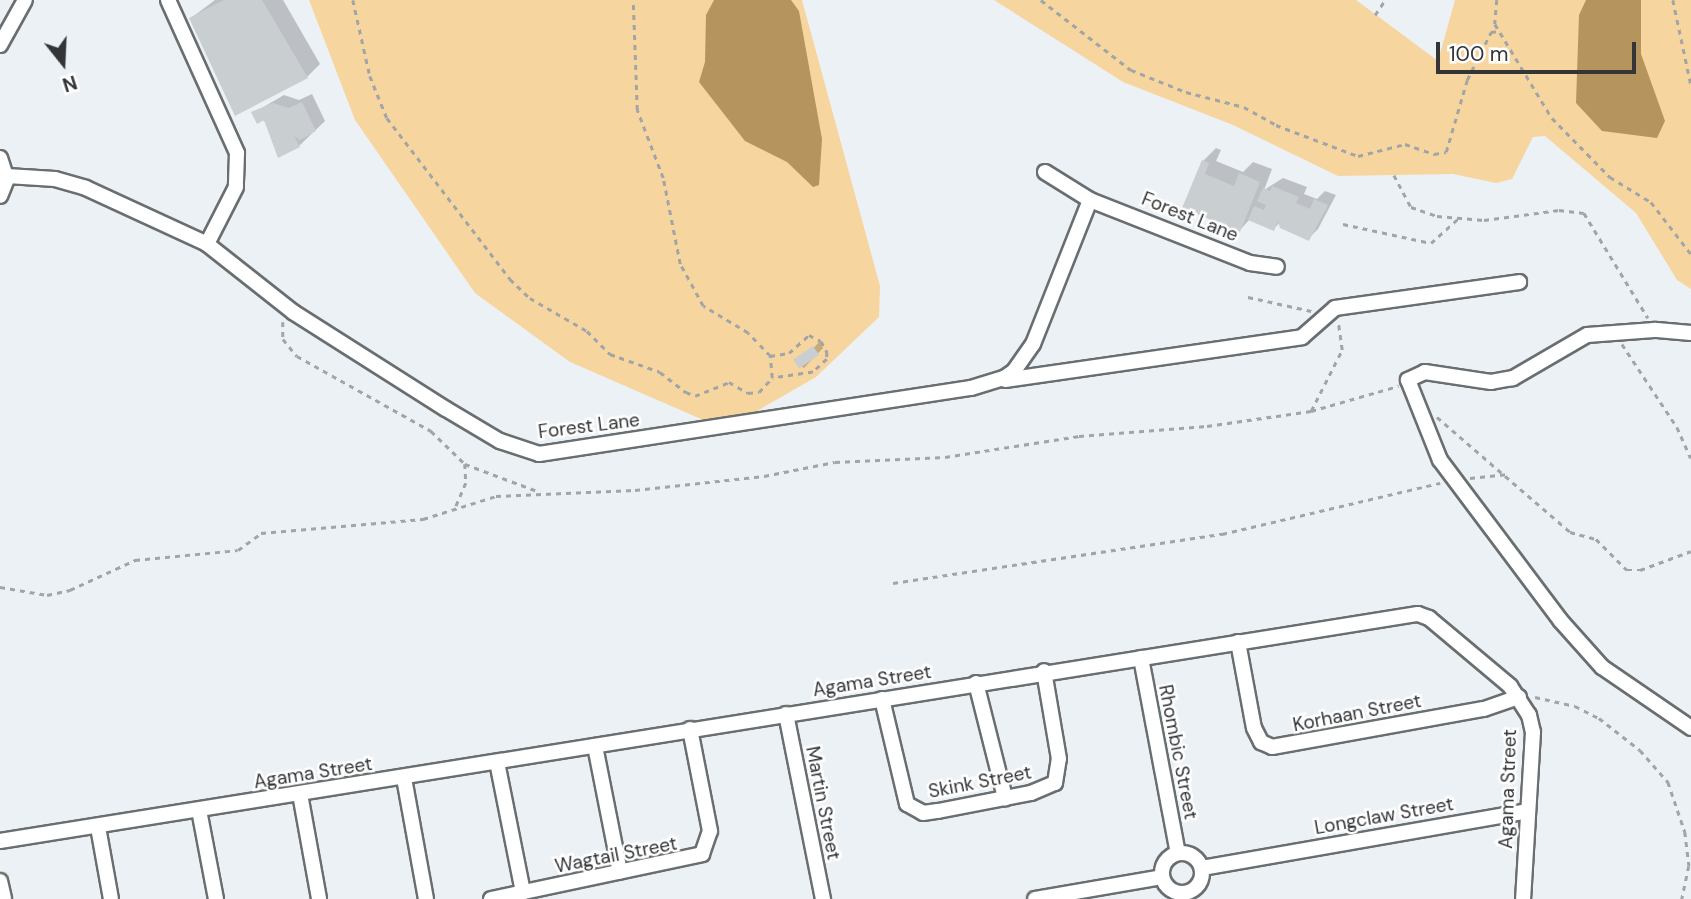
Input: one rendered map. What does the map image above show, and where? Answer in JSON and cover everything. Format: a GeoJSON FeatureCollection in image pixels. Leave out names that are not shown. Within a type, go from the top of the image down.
{"type":"FeatureCollection","features":[{"type":"Feature","properties":{"kind":"street"},"geometry":{"type":"LineString","coordinates":[[0,45],[25,0]]}},
{"type":"Feature","properties":{"kind":"street"},"geometry":{"type":"LineString","coordinates":[[168,0],[237,153],[236,187],[206,244]]}},
{"type":"Feature","properties":{"kind":"street"},"geometry":{"type":"LineString","coordinates":[[0,158],[7,176],[0,196]]}},
{"type":"Feature","properties":{"kind":"street","name":"Forest Lane"},"geometry":{"type":"LineString","coordinates":[[1045,172],[1090,200],[1250,262],[1277,267]]}},
{"type":"Feature","properties":{"kind":"street","name":"Forest Lane"},"geometry":{"type":"LineString","coordinates":[[7,176],[55,179],[86,188],[206,244],[283,304],[485,432],[539,454],[994,382],[1014,371],[1028,353],[1090,200]]}},
{"type":"Feature","properties":{"kind":"street"},"geometry":{"type":"LineString","coordinates":[[994,382],[1301,337],[1335,308],[1520,282]]}},
{"type":"Feature","properties":{"kind":"street"},"geometry":{"type":"LineString","coordinates":[[1691,333],[1654,330],[1580,337],[1513,378],[1490,382],[1425,372],[1412,375],[1409,383],[1440,460],[1453,480],[1595,660],[1691,727]]}},
{"type":"Feature","properties":{"kind":"street","name":"Agama Street"},"geometry":{"type":"LineString","coordinates":[[0,842],[404,778],[1044,671],[1418,614],[1436,623],[1520,697],[1533,732],[1523,899]]}},
{"type":"Feature","properties":{"kind":"street","name":"Korhaan Street"},"geometry":{"type":"LineString","coordinates":[[1238,642],[1257,738],[1277,748],[1484,709],[1520,697]]}},
{"type":"Feature","properties":{"kind":"street","name":"Rhombic Street"},"geometry":{"type":"LineString","coordinates":[[1141,658],[1178,853]]}},
{"type":"Feature","properties":{"kind":"street","name":"Skink Street"},"geometry":{"type":"LineString","coordinates":[[882,699],[901,788],[912,809],[932,812],[1045,790],[1059,776],[1044,671]]}},
{"type":"Feature","properties":{"kind":"street"},"geometry":{"type":"LineString","coordinates":[[976,683],[1005,798]]}},
{"type":"Feature","properties":{"kind":"street","name":"Martin Street"},"geometry":{"type":"LineString","coordinates":[[786,714],[822,899]]}},
{"type":"Feature","properties":{"kind":"street","name":"Wagtail Street"},"geometry":{"type":"LineString","coordinates":[[491,899],[690,859],[706,849],[710,831],[690,729]]}},
{"type":"Feature","properties":{"kind":"street"},"geometry":{"type":"LineString","coordinates":[[595,746],[620,872]]}},
{"type":"Feature","properties":{"kind":"street"},"geometry":{"type":"LineString","coordinates":[[497,762],[523,892]]}},
{"type":"Feature","properties":{"kind":"street"},"geometry":{"type":"LineString","coordinates":[[404,778],[426,899]]}},
{"type":"Feature","properties":{"kind":"street"},"geometry":{"type":"LineString","coordinates":[[300,794],[320,899]]}},
{"type":"Feature","properties":{"kind":"street"},"geometry":{"type":"LineString","coordinates":[[199,810],[215,899]]}},
{"type":"Feature","properties":{"kind":"street","name":"Longclaw Street"},"geometry":{"type":"LineString","coordinates":[[1202,868],[1527,811]]}},
{"type":"Feature","properties":{"kind":"street"},"geometry":{"type":"LineString","coordinates":[[98,827],[111,899]]}},
{"type":"Feature","properties":{"kind":"street"},"geometry":{"type":"LineString","coordinates":[[1178,853],[1188,854],[1202,868],[1201,879],[1187,896],[1171,890],[1162,877],[1168,859],[1178,853]]}},
{"type":"Feature","properties":{"kind":"street"},"geometry":{"type":"LineString","coordinates":[[1035,899],[1162,877]]}},
{"type":"Feature","properties":{"kind":"street"},"geometry":{"type":"LineString","coordinates":[[0,881],[4,899]]}},
{"type":"Feature","properties":{"kind":"path"},"geometry":{"type":"LineString","coordinates":[[353,0],[370,76],[387,118],[486,251],[520,289],[587,331],[610,354],[660,372],[695,396],[729,382],[748,393],[759,392],[772,378],[813,372],[827,359],[827,352],[821,341],[809,335],[789,353],[770,356]]}},
{"type":"Feature","properties":{"kind":"path"},"geometry":{"type":"LineString","coordinates":[[632,0],[637,110],[663,178],[680,264],[703,306],[748,333],[770,356],[772,378]]}},
{"type":"Feature","properties":{"kind":"path"},"geometry":{"type":"LineString","coordinates":[[1041,0],[1131,70],[1186,92],[1244,107],[1276,125],[1359,156],[1405,144],[1434,154],[1446,152],[1467,80],[1491,32],[1500,31]]}},
{"type":"Feature","properties":{"kind":"path"},"geometry":{"type":"LineString","coordinates":[[1375,15],[1385,0]]}},
{"type":"Feature","properties":{"kind":"path"},"geometry":{"type":"LineString","coordinates":[[1497,0],[1495,24],[1557,125],[1610,177],[1651,202],[1691,254]]}},
{"type":"Feature","properties":{"kind":"path"},"geometry":{"type":"LineString","coordinates":[[1673,0],[1685,72],[1691,85]]}},
{"type":"Feature","properties":{"kind":"path"},"geometry":{"type":"LineString","coordinates":[[1394,175],[1411,206],[1459,218],[1484,220],[1559,210],[1584,213],[1654,330]]}},
{"type":"Feature","properties":{"kind":"path"},"geometry":{"type":"LineString","coordinates":[[1343,224],[1431,243],[1459,218]]}},
{"type":"Feature","properties":{"kind":"path"},"geometry":{"type":"LineString","coordinates":[[283,304],[283,339],[297,355],[348,388],[431,431],[465,464],[544,494]]}},
{"type":"Feature","properties":{"kind":"path"},"geometry":{"type":"LineString","coordinates":[[1614,332],[1677,427],[1691,458]]}},
{"type":"Feature","properties":{"kind":"path"},"geometry":{"type":"LineString","coordinates":[[0,587],[47,595],[70,590],[135,560],[238,550],[261,533],[423,519],[496,496],[635,490],[764,476],[835,462],[945,457],[1079,436],[1207,426],[1311,411],[1409,383]]}},
{"type":"Feature","properties":{"kind":"path"},"geometry":{"type":"LineString","coordinates":[[1433,414],[1506,474],[1570,532],[1596,539],[1627,570],[1640,570],[1691,551]]}},
{"type":"Feature","properties":{"kind":"path"},"geometry":{"type":"LineString","coordinates":[[455,509],[466,483],[465,464]]}},
{"type":"Feature","properties":{"kind":"path"},"geometry":{"type":"LineString","coordinates":[[892,583],[1223,534],[1453,480],[1506,474]]}},
{"type":"Feature","properties":{"kind":"path"},"geometry":{"type":"LineString","coordinates":[[1520,697],[1574,706],[1599,718],[1640,750],[1668,782],[1685,832],[1689,866],[1682,899]]}},
{"type":"Feature","properties":{"kind":"shaded area"},"geometry":{"type":"Polygon","coordinates":[[[309,0],[802,0],[880,286],[879,317],[816,377],[750,415],[708,422],[570,362],[475,293],[355,120],[309,0]]]}},
{"type":"Feature","properties":{"kind":"shaded area"},"geometry":{"type":"Polygon","coordinates":[[[714,0],[791,0],[799,11],[822,139],[819,185],[813,187],[787,162],[745,141],[699,82],[705,62],[706,15],[714,0]]]}},
{"type":"Feature","properties":{"kind":"shaded area"},"geometry":{"type":"Polygon","coordinates":[[[994,0],[1356,0],[1438,61],[1455,0],[1691,0],[1691,289],[1677,280],[1636,213],[1545,136],[1533,137],[1512,179],[1496,183],[1453,174],[1338,176],[1233,125],[1123,82],[994,0]]]}},
{"type":"Feature","properties":{"kind":"shaded area"},"geometry":{"type":"Polygon","coordinates":[[[1586,0],[1641,0],[1641,54],[1665,121],[1657,138],[1602,131],[1576,103],[1579,15],[1586,0]]]}},
{"type":"Feature","properties":{"kind":"building"},"geometry":{"type":"Polygon","coordinates":[[[224,0],[262,0],[308,78],[235,116],[189,18],[224,0]]]}},
{"type":"Feature","properties":{"kind":"building"},"geometry":{"type":"Polygon","coordinates":[[[302,102],[316,131],[300,140],[294,136],[300,147],[278,158],[264,120],[257,124],[251,112],[273,103],[289,108],[302,102]]]}},
{"type":"Feature","properties":{"kind":"building"},"geometry":{"type":"Polygon","coordinates":[[[1202,160],[1209,163],[1205,174],[1234,186],[1239,173],[1260,182],[1240,232],[1182,208],[1202,160]]]}},
{"type":"Feature","properties":{"kind":"building"},"geometry":{"type":"Polygon","coordinates":[[[1272,186],[1299,197],[1296,203],[1310,209],[1314,199],[1328,205],[1309,241],[1280,228],[1278,221],[1274,231],[1248,220],[1254,206],[1264,210],[1266,205],[1257,201],[1263,188],[1270,191],[1272,186]]]}},
{"type":"Feature","properties":{"kind":"building"},"geometry":{"type":"Polygon","coordinates":[[[813,346],[819,355],[799,369],[793,359],[813,346]]]}}]}
